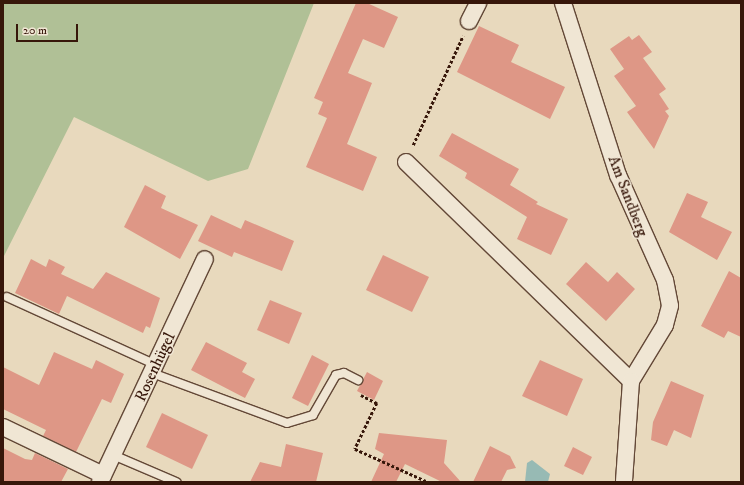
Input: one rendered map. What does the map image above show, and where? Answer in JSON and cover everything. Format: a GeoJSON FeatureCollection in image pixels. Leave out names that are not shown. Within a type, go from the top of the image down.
{"type":"FeatureCollection","features":[{"type":"Feature","properties":{"kind":"street"},"geometry":{"type":"LineString","coordinates":[[469,21],[478,3]]}},
{"type":"Feature","properties":{"kind":"street","name":"Am Sandberg"},"geometry":{"type":"LineString","coordinates":[[563,3],[618,175],[665,280],[670,306],[665,325],[631,381],[624,482]]}},
{"type":"Feature","properties":{"kind":"street"},"geometry":{"type":"LineString","coordinates":[[406,162],[631,381]]}},
{"type":"Feature","properties":{"kind":"street","name":"Rosenhügel"},"geometry":{"type":"LineString","coordinates":[[3,427],[102,478],[205,259]]}},
{"type":"Feature","properties":{"kind":"lane"},"geometry":{"type":"LineString","coordinates":[[7,298],[154,369],[275,422],[286,423],[313,415],[336,375],[344,373],[358,380]]}},
{"type":"Feature","properties":{"kind":"lane"},"geometry":{"type":"LineString","coordinates":[[113,455],[176,482]]}},
{"type":"Feature","properties":{"kind":"path"},"geometry":{"type":"LineString","coordinates":[[406,162],[469,21]]}},
{"type":"Feature","properties":{"kind":"path"},"geometry":{"type":"LineString","coordinates":[[358,380],[354,391],[377,403],[355,449],[428,482]]}},
{"type":"Feature","properties":{"kind":"green space"},"geometry":{"type":"Polygon","coordinates":[[[3,3],[314,3],[248,169],[208,181],[74,117],[3,258],[3,3]]]}},
{"type":"Feature","properties":{"kind":"water"},"geometry":{"type":"Polygon","coordinates":[[[532,460],[550,474],[548,482],[525,482],[527,463],[532,460]]]}},
{"type":"Feature","properties":{"kind":"building"},"geometry":{"type":"Polygon","coordinates":[[[356,3],[367,3],[398,17],[384,48],[363,39],[348,73],[372,83],[347,144],[377,157],[363,191],[306,167],[327,118],[318,114],[323,102],[314,98],[356,3]]]}},
{"type":"Feature","properties":{"kind":"building"},"geometry":{"type":"Polygon","coordinates":[[[479,26],[519,45],[511,62],[565,87],[550,119],[457,72],[479,26]]]}},
{"type":"Feature","properties":{"kind":"building"},"geometry":{"type":"Polygon","coordinates":[[[639,35],[652,52],[643,58],[666,89],[659,94],[669,109],[665,111],[669,116],[654,149],[627,112],[636,106],[614,76],[624,69],[610,49],[629,36],[632,40],[639,35]]]}},
{"type":"Feature","properties":{"kind":"building"},"geometry":{"type":"Polygon","coordinates":[[[452,133],[519,169],[510,185],[538,202],[536,204],[568,219],[551,255],[517,239],[527,217],[465,178],[467,173],[439,156],[452,133]]]}},
{"type":"Feature","properties":{"kind":"building"},"geometry":{"type":"Polygon","coordinates":[[[145,185],[166,196],[161,208],[198,225],[180,259],[124,227],[145,185]]]}},
{"type":"Feature","properties":{"kind":"building"},"geometry":{"type":"Polygon","coordinates":[[[687,193],[708,202],[701,217],[732,232],[717,260],[669,232],[687,193]]]}},
{"type":"Feature","properties":{"kind":"building"},"geometry":{"type":"Polygon","coordinates":[[[211,215],[241,229],[245,220],[294,241],[282,271],[234,252],[232,257],[198,241],[211,215]]]}},
{"type":"Feature","properties":{"kind":"building"},"geometry":{"type":"Polygon","coordinates":[[[383,255],[429,277],[412,312],[366,290],[383,255]]]}},
{"type":"Feature","properties":{"kind":"building"},"geometry":{"type":"Polygon","coordinates":[[[31,259],[46,267],[49,259],[65,267],[61,274],[93,289],[106,272],[160,298],[150,328],[146,326],[143,333],[67,296],[59,314],[15,293],[31,259]]]}},
{"type":"Feature","properties":{"kind":"building"},"geometry":{"type":"Polygon","coordinates":[[[586,262],[608,282],[617,272],[635,289],[606,321],[566,284],[586,262]]]}},
{"type":"Feature","properties":{"kind":"building"},"geometry":{"type":"Polygon","coordinates":[[[729,271],[741,278],[741,337],[728,331],[724,338],[701,326],[729,271]]]}},
{"type":"Feature","properties":{"kind":"building"},"geometry":{"type":"Polygon","coordinates":[[[270,300],[302,313],[289,344],[257,330],[270,300]]]}},
{"type":"Feature","properties":{"kind":"building"},"geometry":{"type":"Polygon","coordinates":[[[206,342],[247,363],[242,372],[255,379],[245,398],[191,370],[206,342]]]}},
{"type":"Feature","properties":{"kind":"building"},"geometry":{"type":"Polygon","coordinates":[[[54,352],[92,369],[96,360],[124,374],[111,403],[102,399],[76,452],[43,436],[46,430],[3,409],[3,367],[39,385],[54,352]]]}},
{"type":"Feature","properties":{"kind":"building"},"geometry":{"type":"Polygon","coordinates":[[[312,355],[329,364],[308,406],[292,398],[312,355]]]}},
{"type":"Feature","properties":{"kind":"building"},"geometry":{"type":"Polygon","coordinates":[[[540,360],[583,379],[567,416],[522,396],[540,360]]]}},
{"type":"Feature","properties":{"kind":"building"},"geometry":{"type":"Polygon","coordinates":[[[367,372],[383,381],[374,400],[357,391],[367,372]]]}},
{"type":"Feature","properties":{"kind":"building"},"geometry":{"type":"Polygon","coordinates":[[[671,381],[704,395],[691,438],[674,430],[667,446],[651,440],[653,422],[671,381]]]}},
{"type":"Feature","properties":{"kind":"building"},"geometry":{"type":"Polygon","coordinates":[[[162,413],[208,435],[192,469],[146,447],[162,413]]]}},
{"type":"Feature","properties":{"kind":"building"},"geometry":{"type":"Polygon","coordinates":[[[379,433],[447,440],[444,463],[461,482],[442,482],[405,464],[396,482],[371,482],[384,454],[375,449],[379,433]]]}},
{"type":"Feature","properties":{"kind":"building"},"geometry":{"type":"Polygon","coordinates":[[[286,444],[323,453],[316,482],[250,482],[260,462],[281,467],[286,444]]]}},
{"type":"Feature","properties":{"kind":"building"},"geometry":{"type":"Polygon","coordinates":[[[490,446],[510,456],[516,468],[507,470],[501,482],[473,482],[490,446]]]}},
{"type":"Feature","properties":{"kind":"building"},"geometry":{"type":"Polygon","coordinates":[[[573,447],[592,457],[583,475],[564,466],[573,447]]]}},
{"type":"Feature","properties":{"kind":"building"},"geometry":{"type":"Polygon","coordinates":[[[3,448],[25,459],[32,460],[35,453],[68,469],[61,482],[3,482],[3,448]]]}}]}
